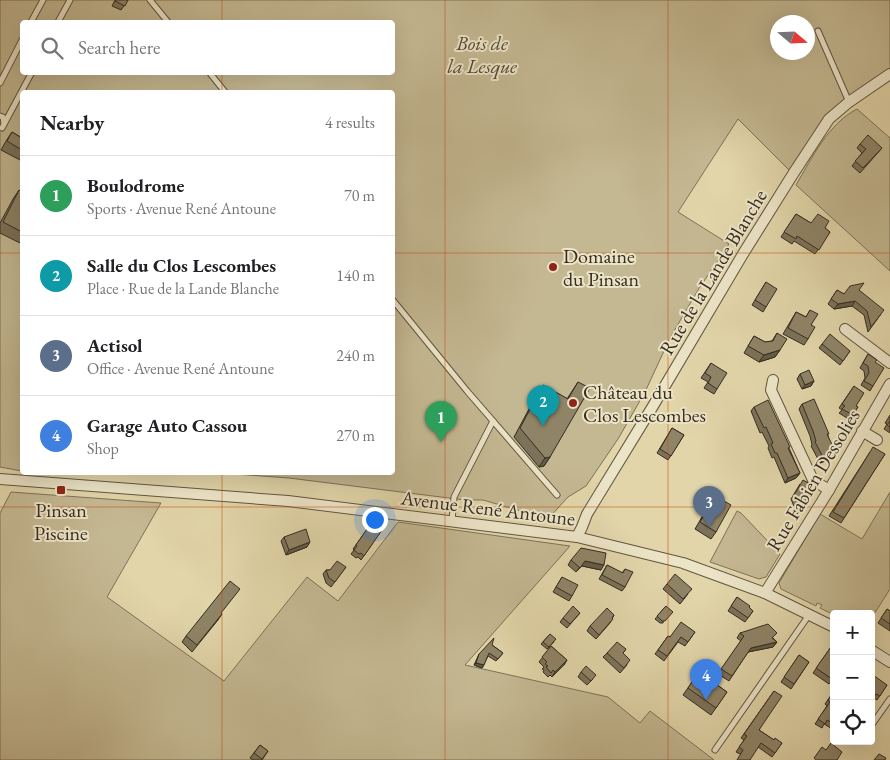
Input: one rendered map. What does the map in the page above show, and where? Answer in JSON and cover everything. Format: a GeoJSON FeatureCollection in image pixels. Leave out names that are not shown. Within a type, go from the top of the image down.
{"type":"FeatureCollection","features":[{"type":"Feature","properties":{"kind":"street","name":"Rue de la Lande Blanche"},"geometry":{"type":"LineString","coordinates":[[577,536],[587,514],[743,254],[829,119],[849,102],[890,74]]}},
{"type":"Feature","properties":{"kind":"street"},"geometry":{"type":"LineString","coordinates":[[845,329],[890,363]]}},
{"type":"Feature","properties":{"kind":"street"},"geometry":{"type":"LineString","coordinates":[[773,380],[771,390],[813,480],[829,490]]}},
{"type":"Feature","properties":{"kind":"street","name":"Rue Fabien Dessolies"},"geometry":{"type":"LineString","coordinates":[[765,593],[829,490],[890,384]]}},
{"type":"Feature","properties":{"kind":"street"},"geometry":{"type":"LineString","coordinates":[[862,432],[876,440]]}},
{"type":"Feature","properties":{"kind":"street","name":"Avenue René Antoune"},"geometry":{"type":"LineString","coordinates":[[0,479],[288,501],[577,536],[683,563],[765,593],[830,626]]}},
{"type":"Feature","properties":{"kind":"street"},"geometry":{"type":"LineString","coordinates":[[875,653],[890,662]]}},
{"type":"Feature","properties":{"kind":"lane"},"geometry":{"type":"LineString","coordinates":[[33,20],[43,0]]}},
{"type":"Feature","properties":{"kind":"lane"},"geometry":{"type":"LineString","coordinates":[[59,20],[70,0]]}},
{"type":"Feature","properties":{"kind":"lane"},"geometry":{"type":"LineString","coordinates":[[150,0],[166,20]]}},
{"type":"Feature","properties":{"kind":"lane"},"geometry":{"type":"LineString","coordinates":[[818,31],[849,102]]}},
{"type":"Feature","properties":{"kind":"lane"},"geometry":{"type":"LineString","coordinates":[[0,83],[20,44]]}},
{"type":"Feature","properties":{"kind":"lane"},"geometry":{"type":"LineString","coordinates":[[22,90],[30,75]]}},
{"type":"Feature","properties":{"kind":"lane"},"geometry":{"type":"LineString","coordinates":[[211,75],[223,90]]}},
{"type":"Feature","properties":{"kind":"lane"},"geometry":{"type":"LineString","coordinates":[[1,130],[20,94]]}},
{"type":"Feature","properties":{"kind":"lane"},"geometry":{"type":"LineString","coordinates":[[0,116],[3,117],[4,121],[1,130]]}},
{"type":"Feature","properties":{"kind":"lane"},"geometry":{"type":"LineString","coordinates":[[395,303],[467,391],[557,495]]}},
{"type":"Feature","properties":{"kind":"lane"},"geometry":{"type":"LineString","coordinates":[[452,521],[454,497],[493,421]]}},
{"type":"Feature","properties":{"kind":"lane"},"geometry":{"type":"LineString","coordinates":[[715,750],[809,615]]}},
{"type":"Feature","properties":{"kind":"lane"},"geometry":{"type":"LineString","coordinates":[[875,720],[890,699]]}},
{"type":"Feature","properties":{"kind":"green space","name":"Domaine du Pinsan"},"geometry":{"type":"Polygon","coordinates":[[[0,0],[890,0],[890,74],[829,119],[793,174],[738,119],[678,212],[729,244],[698,290],[670,338],[645,392],[618,439],[586,486],[568,497],[548,519],[483,500],[465,500],[289,478],[248,475],[395,475],[395,90],[20,90],[20,471],[0,467],[0,0]]]}},
{"type":"Feature","properties":{"kind":"green space"},"geometry":{"type":"Polygon","coordinates":[[[857,109],[890,138],[890,271],[796,185],[815,153],[837,123],[857,109]]]}},
{"type":"Feature","properties":{"kind":"green space"},"geometry":{"type":"Polygon","coordinates":[[[11,492],[161,503],[107,597],[224,681],[307,577],[338,601],[398,522],[570,546],[465,665],[608,697],[640,723],[650,711],[714,760],[0,760],[0,513],[11,492]]]}},
{"type":"Feature","properties":{"kind":"green space"},"geometry":{"type":"Polygon","coordinates":[[[890,492],[890,589],[875,613],[875,610],[830,610],[830,613],[820,608],[822,605],[817,603],[816,606],[781,589],[779,583],[820,514],[862,539],[890,492]]]}},
{"type":"Feature","properties":{"kind":"green space"},"geometry":{"type":"Polygon","coordinates":[[[737,511],[780,554],[766,577],[759,579],[710,562],[737,511]]]}},
{"type":"Feature","properties":{"kind":"building"},"geometry":{"type":"Polygon","coordinates":[[[116,0],[128,0],[125,6],[116,0]]]}},
{"type":"Feature","properties":{"kind":"building"},"geometry":{"type":"Polygon","coordinates":[[[12,132],[20,137],[20,149],[7,141],[12,132]]]}},
{"type":"Feature","properties":{"kind":"building"},"geometry":{"type":"Polygon","coordinates":[[[868,135],[882,148],[863,168],[855,161],[866,149],[860,144],[868,135]]]}},
{"type":"Feature","properties":{"kind":"building"},"geometry":{"type":"Polygon","coordinates":[[[19,190],[20,231],[3,222],[19,190]]]}},
{"type":"Feature","properties":{"kind":"building"},"geometry":{"type":"Polygon","coordinates":[[[796,214],[811,223],[818,214],[829,221],[825,228],[830,232],[819,250],[797,236],[796,239],[784,232],[796,214]]]}},
{"type":"Feature","properties":{"kind":"building"},"geometry":{"type":"Polygon","coordinates":[[[766,282],[777,289],[766,307],[755,300],[766,282]]]}},
{"type":"Feature","properties":{"kind":"building"},"geometry":{"type":"Polygon","coordinates":[[[864,283],[859,290],[884,310],[871,327],[867,311],[855,301],[838,304],[831,299],[837,290],[844,294],[850,286],[864,283]]]}},
{"type":"Feature","properties":{"kind":"building"},"geometry":{"type":"Polygon","coordinates":[[[810,310],[818,314],[811,325],[815,327],[808,339],[788,328],[796,312],[806,317],[810,310]]]}},
{"type":"Feature","properties":{"kind":"building"},"geometry":{"type":"Polygon","coordinates":[[[777,333],[787,339],[780,350],[764,355],[748,346],[754,336],[765,342],[773,341],[777,333]]]}},
{"type":"Feature","properties":{"kind":"building"},"geometry":{"type":"Polygon","coordinates":[[[830,334],[850,351],[843,361],[822,344],[830,334]]]}},
{"type":"Feature","properties":{"kind":"building"},"geometry":{"type":"Polygon","coordinates":[[[868,354],[884,368],[873,386],[864,381],[869,373],[868,366],[863,363],[868,354]]]}},
{"type":"Feature","properties":{"kind":"building"},"geometry":{"type":"Polygon","coordinates":[[[711,363],[727,373],[717,389],[708,383],[711,377],[705,373],[711,363]]]}},
{"type":"Feature","properties":{"kind":"building"},"geometry":{"type":"Polygon","coordinates":[[[809,370],[814,381],[805,385],[800,374],[809,370]]]}},
{"type":"Feature","properties":{"kind":"building"},"geometry":{"type":"Polygon","coordinates":[[[578,382],[590,388],[550,457],[545,458],[520,428],[543,385],[568,399],[578,382]]]}},
{"type":"Feature","properties":{"kind":"building"},"geometry":{"type":"Polygon","coordinates":[[[854,386],[864,393],[853,415],[842,409],[845,406],[842,404],[854,386]]]}},
{"type":"Feature","properties":{"kind":"building"},"geometry":{"type":"Polygon","coordinates":[[[814,399],[836,453],[824,459],[815,442],[813,431],[802,404],[814,399]]]}},
{"type":"Feature","properties":{"kind":"building"},"geometry":{"type":"Polygon","coordinates":[[[768,400],[800,473],[788,478],[771,444],[773,443],[766,427],[764,428],[754,407],[768,400]]]}},
{"type":"Feature","properties":{"kind":"building"},"geometry":{"type":"Polygon","coordinates":[[[672,428],[684,435],[671,456],[660,449],[672,428]]]}},
{"type":"Feature","properties":{"kind":"building"},"geometry":{"type":"Polygon","coordinates":[[[873,447],[885,454],[844,518],[833,512],[873,447]]]}},
{"type":"Feature","properties":{"kind":"building"},"geometry":{"type":"Polygon","coordinates":[[[803,480],[812,485],[813,489],[801,509],[794,495],[803,480]]]}},
{"type":"Feature","properties":{"kind":"building"},"geometry":{"type":"Polygon","coordinates":[[[715,496],[731,505],[716,532],[700,522],[715,496]]]}},
{"type":"Feature","properties":{"kind":"building"},"geometry":{"type":"Polygon","coordinates":[[[372,522],[382,530],[364,556],[354,550],[372,522]]]}},
{"type":"Feature","properties":{"kind":"building"},"geometry":{"type":"Polygon","coordinates":[[[306,529],[310,542],[289,550],[284,537],[306,529]]]}},
{"type":"Feature","properties":{"kind":"building"},"geometry":{"type":"Polygon","coordinates":[[[581,548],[606,553],[604,565],[585,561],[580,568],[571,560],[581,548]]]}},
{"type":"Feature","properties":{"kind":"building"},"geometry":{"type":"Polygon","coordinates":[[[337,561],[346,567],[335,582],[329,578],[326,570],[330,570],[337,561]]]}},
{"type":"Feature","properties":{"kind":"building"},"geometry":{"type":"Polygon","coordinates":[[[607,565],[623,573],[625,569],[633,572],[625,587],[602,575],[607,565]]]}},
{"type":"Feature","properties":{"kind":"building"},"geometry":{"type":"Polygon","coordinates":[[[675,574],[692,589],[683,599],[667,584],[675,574]]]}},
{"type":"Feature","properties":{"kind":"building"},"geometry":{"type":"Polygon","coordinates":[[[562,577],[578,585],[572,596],[556,587],[562,577]]]}},
{"type":"Feature","properties":{"kind":"building"},"geometry":{"type":"Polygon","coordinates":[[[230,581],[240,589],[197,645],[186,636],[230,581]]]}},
{"type":"Feature","properties":{"kind":"building"},"geometry":{"type":"Polygon","coordinates":[[[737,597],[750,606],[753,611],[748,618],[731,606],[737,597]]]}},
{"type":"Feature","properties":{"kind":"building"},"geometry":{"type":"Polygon","coordinates":[[[573,606],[580,613],[570,624],[563,618],[573,606]]]}},
{"type":"Feature","properties":{"kind":"building"},"geometry":{"type":"Polygon","coordinates":[[[666,606],[673,612],[665,621],[662,621],[657,616],[666,606]]]}},
{"type":"Feature","properties":{"kind":"building"},"geometry":{"type":"Polygon","coordinates":[[[607,608],[614,615],[613,619],[599,635],[590,626],[607,608]]]}},
{"type":"Feature","properties":{"kind":"building"},"geometry":{"type":"Polygon","coordinates":[[[887,609],[890,611],[890,624],[881,618],[887,609]]]}},
{"type":"Feature","properties":{"kind":"building"},"geometry":{"type":"Polygon","coordinates":[[[681,622],[695,632],[688,642],[681,637],[667,656],[658,650],[681,622]]]}},
{"type":"Feature","properties":{"kind":"building"},"geometry":{"type":"Polygon","coordinates":[[[768,624],[777,633],[772,638],[777,642],[751,648],[732,676],[721,669],[744,636],[740,633],[768,624]]]}},
{"type":"Feature","properties":{"kind":"building"},"geometry":{"type":"Polygon","coordinates":[[[550,634],[556,639],[549,647],[543,642],[550,634]]]}},
{"type":"Feature","properties":{"kind":"building"},"geometry":{"type":"Polygon","coordinates":[[[494,638],[492,645],[503,653],[498,659],[489,653],[484,665],[476,663],[479,654],[494,638]]]}},
{"type":"Feature","properties":{"kind":"building"},"geometry":{"type":"Polygon","coordinates":[[[617,642],[626,649],[623,653],[630,660],[624,668],[607,653],[617,642]]]}},
{"type":"Feature","properties":{"kind":"building"},"geometry":{"type":"Polygon","coordinates":[[[551,646],[567,660],[555,672],[553,670],[551,673],[546,667],[548,666],[545,664],[547,662],[542,657],[551,646]]]}},
{"type":"Feature","properties":{"kind":"building"},"geometry":{"type":"Polygon","coordinates":[[[830,648],[830,678],[816,668],[830,648]]]}},
{"type":"Feature","properties":{"kind":"building"},"geometry":{"type":"Polygon","coordinates":[[[799,655],[809,662],[794,684],[784,677],[799,655]]]}},
{"type":"Feature","properties":{"kind":"building"},"geometry":{"type":"Polygon","coordinates":[[[586,666],[596,675],[591,681],[581,672],[586,666]]]}},
{"type":"Feature","properties":{"kind":"building"},"geometry":{"type":"Polygon","coordinates":[[[699,672],[727,692],[716,708],[688,688],[699,672]]]}},
{"type":"Feature","properties":{"kind":"building"},"geometry":{"type":"Polygon","coordinates":[[[875,676],[887,685],[880,696],[876,694],[875,696],[875,676]]]}},
{"type":"Feature","properties":{"kind":"building"},"geometry":{"type":"Polygon","coordinates":[[[774,691],[782,696],[759,730],[782,743],[775,753],[761,743],[750,760],[737,760],[743,750],[739,747],[747,736],[744,734],[774,691]]]}},
{"type":"Feature","properties":{"kind":"building"},"geometry":{"type":"Polygon","coordinates":[[[830,702],[830,722],[827,720],[825,724],[818,719],[830,702]]]}},
{"type":"Feature","properties":{"kind":"building"},"geometry":{"type":"Polygon","coordinates":[[[830,744],[842,752],[837,760],[816,760],[814,758],[822,747],[826,750],[830,744]]]}},
{"type":"Feature","properties":{"kind":"building"},"geometry":{"type":"Polygon","coordinates":[[[260,745],[268,751],[262,759],[254,753],[260,745]]]}},
{"type":"Feature","properties":{"kind":"building"},"geometry":{"type":"Polygon","coordinates":[[[879,754],[886,758],[885,760],[874,760],[879,754]]]}},
{"type":"Feature","properties":{"kind":"place","name":"Domaine du Pinsan"},"geometry":{"type":"Point","coordinates":[553,267]}},
{"type":"Feature","properties":{"kind":"place","name":"Château du Clos Lescombes"},"geometry":{"type":"Point","coordinates":[573,403]}},
{"type":"Feature","properties":{"kind":"place","name":"Salle du Clos Lescombes"},"geometry":{"type":"Point","coordinates":[543,426]}},
{"type":"Feature","properties":{"kind":"place","name":"Boulodrome"},"geometry":{"type":"Point","coordinates":[441,442]}},
{"type":"Feature","properties":{"kind":"place","name":"Pinsan Piscine"},"geometry":{"type":"Point","coordinates":[61,490]}},
{"type":"Feature","properties":{"kind":"place","name":"Actisol"},"geometry":{"type":"Point","coordinates":[709,527]}},
{"type":"Feature","properties":{"kind":"place","name":"Garage Auto Cassou"},"geometry":{"type":"Point","coordinates":[706,700]}},
{"type":"Feature","properties":{"kind":"park label","name":"Bois de la Lesque"},"geometry":{"type":"Point","coordinates":[482,54]}}]}
